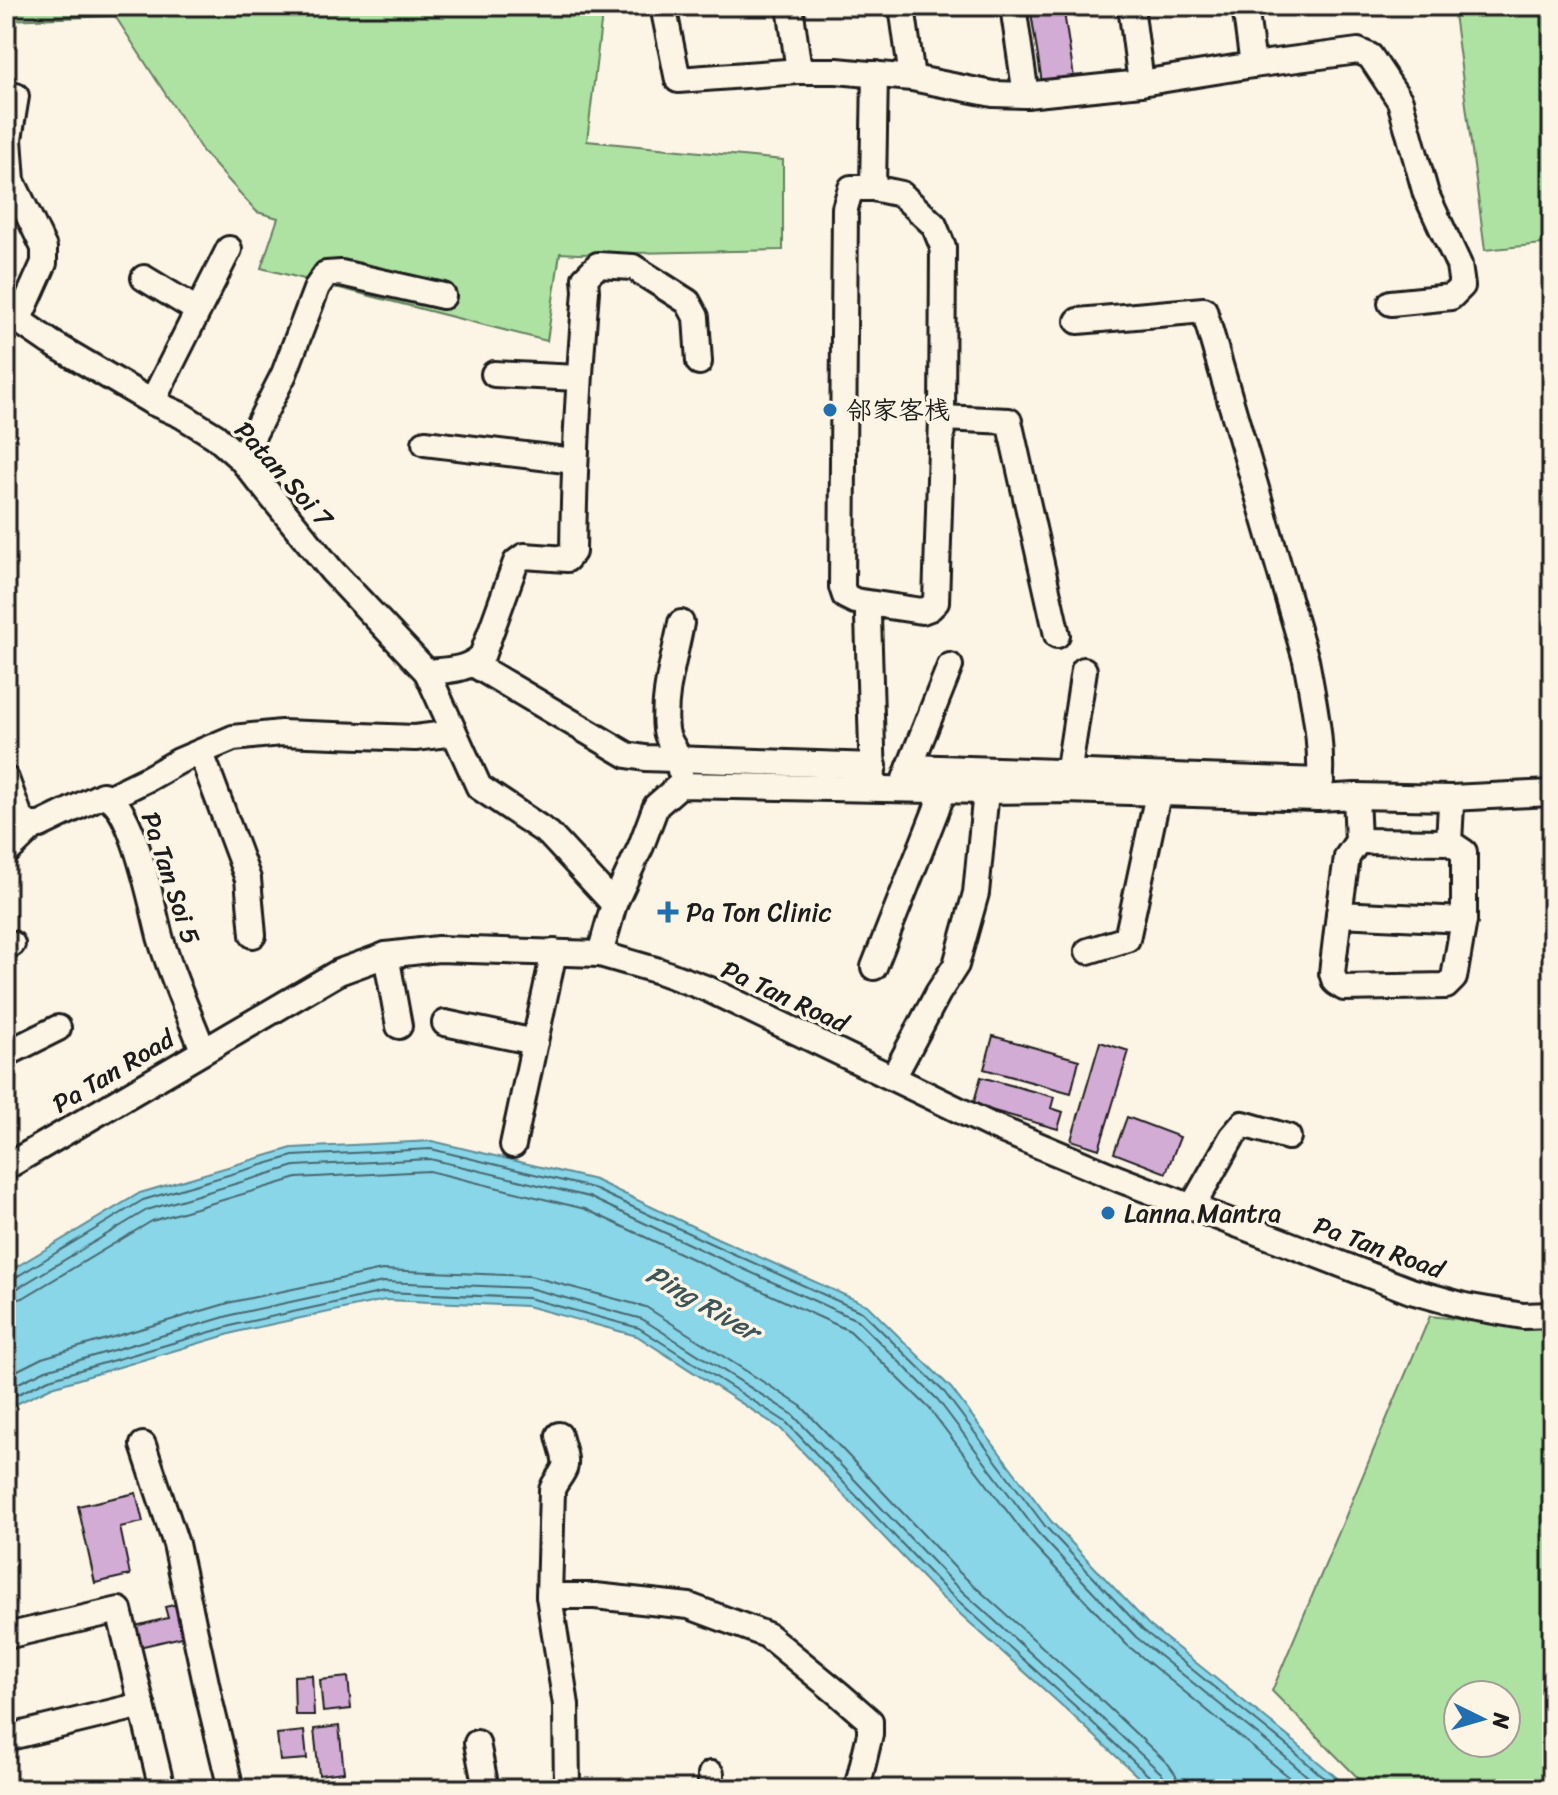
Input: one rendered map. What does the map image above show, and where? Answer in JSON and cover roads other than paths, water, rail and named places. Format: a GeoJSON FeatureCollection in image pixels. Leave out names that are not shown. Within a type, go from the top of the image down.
{"type":"FeatureCollection","features":[{"type":"Feature","properties":{"kind":"street"},"geometry":{"type":"LineString","coordinates":[[663,6],[678,80],[837,71],[912,78],[993,94],[1026,95],[1141,83],[1358,51],[1370,56],[1400,101],[1426,194],[1459,265],[1462,286],[1451,297],[1391,303]]}},
{"type":"Feature","properties":{"kind":"street"},"geometry":{"type":"LineString","coordinates":[[790,6],[799,71]]}},
{"type":"Feature","properties":{"kind":"street"},"geometry":{"type":"LineString","coordinates":[[902,6],[912,78]]}},
{"type":"Feature","properties":{"kind":"street"},"geometry":{"type":"LineString","coordinates":[[1013,6],[1026,95]]}},
{"type":"Feature","properties":{"kind":"street"},"geometry":{"type":"LineString","coordinates":[[1131,6],[1141,83]]}},
{"type":"Feature","properties":{"kind":"street"},"geometry":{"type":"LineString","coordinates":[[1245,6],[1253,65]]}},
{"type":"Feature","properties":{"kind":"street"},"geometry":{"type":"LineString","coordinates":[[873,188],[875,74]]}},
{"type":"Feature","properties":{"kind":"street"},"geometry":{"type":"LineString","coordinates":[[12,316],[44,263],[44,248],[12,181],[9,139],[16,96]]}},
{"type":"Feature","properties":{"kind":"street"},"geometry":{"type":"LineString","coordinates":[[851,188],[873,188],[901,194],[934,225],[943,247],[936,602],[922,611],[855,601],[845,596],[842,587],[845,208],[851,188]]}},
{"type":"Feature","properties":{"kind":"street"},"geometry":{"type":"LineString","coordinates":[[152,402],[229,249]]}},
{"type":"Feature","properties":{"kind":"street"},"geometry":{"type":"LineString","coordinates":[[427,672],[462,668],[482,656],[516,562],[524,556],[567,559],[573,552],[574,461],[585,278],[598,265],[633,267],[688,302],[696,317],[699,362]]}},
{"type":"Feature","properties":{"kind":"street"},"geometry":{"type":"LineString","coordinates":[[241,459],[284,374],[322,277],[341,273],[443,296]]}},
{"type":"Feature","properties":{"kind":"street"},"geometry":{"type":"LineString","coordinates":[[144,278],[197,310]]}},
{"type":"Feature","properties":{"kind":"street"},"geometry":{"type":"LineString","coordinates":[[1078,321],[1204,310],[1306,660],[1316,711],[1320,790]]}},
{"type":"Feature","properties":{"kind":"street","name":"Patan Soi 7"},"geometry":{"type":"LineString","coordinates":[[12,316],[50,342],[215,436],[241,459],[332,571],[427,672],[479,787],[549,834],[614,904]]}},
{"type":"Feature","properties":{"kind":"street"},"geometry":{"type":"LineString","coordinates":[[494,374],[579,378]]}},
{"type":"Feature","properties":{"kind":"street"},"geometry":{"type":"LineString","coordinates":[[942,418],[1009,421],[1057,635]]}},
{"type":"Feature","properties":{"kind":"street"},"geometry":{"type":"LineString","coordinates":[[425,443],[574,461]]}},
{"type":"Feature","properties":{"kind":"street"},"geometry":{"type":"LineString","coordinates":[[868,616],[873,777]]}},
{"type":"Feature","properties":{"kind":"street"},"geometry":{"type":"LineString","coordinates":[[680,785],[680,758],[666,734],[665,708],[681,623]]}},
{"type":"Feature","properties":{"kind":"street"},"geometry":{"type":"LineString","coordinates":[[473,664],[627,755],[680,758],[801,775]]}},
{"type":"Feature","properties":{"kind":"street"},"geometry":{"type":"LineString","coordinates":[[906,778],[950,666]]}},
{"type":"Feature","properties":{"kind":"street"},"geometry":{"type":"LineString","coordinates":[[1068,782],[1084,670]]}},
{"type":"Feature","properties":{"kind":"street"},"geometry":{"type":"LineString","coordinates":[[110,797],[179,761],[233,738],[281,733],[415,738],[454,733]]}},
{"type":"Feature","properties":{"kind":"street"},"geometry":{"type":"LineString","coordinates":[[201,753],[248,879],[253,935]]}},
{"type":"Feature","properties":{"kind":"street"},"geometry":{"type":"LineString","coordinates":[[600,954],[614,904],[656,806],[680,785],[801,775],[1320,790],[1356,796],[1451,798],[1552,793]]}},
{"type":"Feature","properties":{"kind":"street"},"geometry":{"type":"LineString","coordinates":[[906,778],[944,790],[990,781]]}},
{"type":"Feature","properties":{"kind":"street"},"geometry":{"type":"LineString","coordinates":[[6,779],[20,817],[24,822],[37,826]]}},
{"type":"Feature","properties":{"kind":"street"},"geometry":{"type":"LineString","coordinates":[[893,1078],[956,965],[976,893],[990,781]]}},
{"type":"Feature","properties":{"kind":"street"},"geometry":{"type":"LineString","coordinates":[[1088,951],[1127,939],[1158,785]]}},
{"type":"Feature","properties":{"kind":"street"},"geometry":{"type":"LineString","coordinates":[[874,967],[944,790]]}},
{"type":"Feature","properties":{"kind":"street","name":"Pa Tan Soi 5"},"geometry":{"type":"LineString","coordinates":[[6,853],[37,826],[102,795],[110,797],[126,821],[142,862],[161,942],[203,1050]]}},
{"type":"Feature","properties":{"kind":"street"},"geometry":{"type":"LineString","coordinates":[[1356,796],[1358,841],[1347,857],[1332,973],[1335,982],[1344,988],[1446,986],[1454,978],[1464,920],[1464,852],[1449,842],[1358,841]]}},
{"type":"Feature","properties":{"kind":"street"},"geometry":{"type":"LineString","coordinates":[[1449,842],[1451,805]]}},
{"type":"Feature","properties":{"kind":"street"},"geometry":{"type":"LineString","coordinates":[[1339,914],[1464,920]]}},
{"type":"Feature","properties":{"kind":"street","name":"Pa Tan Road"},"geometry":{"type":"LineString","coordinates":[[6,1167],[339,972],[386,955],[438,949],[600,954],[708,989],[990,1125],[1119,1179],[1411,1291],[1465,1306],[1523,1316],[1552,1315]]}},
{"type":"Feature","properties":{"kind":"street"},"geometry":{"type":"LineString","coordinates":[[513,1145],[554,952]]}},
{"type":"Feature","properties":{"kind":"street"},"geometry":{"type":"LineString","coordinates":[[386,955],[399,1026]]}},
{"type":"Feature","properties":{"kind":"street"},"geometry":{"type":"LineString","coordinates":[[445,1023],[535,1042]]}},
{"type":"Feature","properties":{"kind":"street"},"geometry":{"type":"LineString","coordinates":[[6,1054],[58,1028]]}},
{"type":"Feature","properties":{"kind":"street"},"geometry":{"type":"LineString","coordinates":[[1192,1207],[1232,1137],[1243,1124],[1288,1137]]}},
{"type":"Feature","properties":{"kind":"street"},"geometry":{"type":"LineString","coordinates":[[559,1435],[566,1463],[552,1490],[549,1596],[566,1705],[567,1789]]}},
{"type":"Feature","properties":{"kind":"street"},"geometry":{"type":"LineString","coordinates":[[143,1445],[172,1530],[231,1789]]}},
{"type":"Feature","properties":{"kind":"street"},"geometry":{"type":"LineString","coordinates":[[549,1596],[595,1596],[689,1606],[767,1635],[870,1721],[870,1734],[857,1789]]}},
{"type":"Feature","properties":{"kind":"street"},"geometry":{"type":"LineString","coordinates":[[6,1636],[119,1610],[162,1789]]}},
{"type":"Feature","properties":{"kind":"street"},"geometry":{"type":"LineString","coordinates":[[6,1738],[142,1705]]}},
{"type":"Feature","properties":{"kind":"street"},"geometry":{"type":"LineString","coordinates":[[477,1743],[486,1789]]}},
{"type":"Feature","properties":{"kind":"water","name":"Ping River"},"geometry":{"type":"Polygon","coordinates":[[[432,1141],[595,1180],[867,1305],[951,1388],[1051,1521],[1149,1625],[1350,1789],[1151,1789],[939,1595],[780,1428],[637,1336],[527,1306],[385,1300],[240,1331],[52,1387],[6,1409],[6,1273],[140,1193],[292,1148],[432,1141]]]}},
{"type":"Feature","properties":{"kind":"place","name":"邻家客栈"},"geometry":{"type":"Point","coordinates":[830,410]}},
{"type":"Feature","properties":{"kind":"place","name":"Pa Ton Clinic"},"geometry":{"type":"Point","coordinates":[668,912]}},
{"type":"Feature","properties":{"kind":"place","name":"Lanna Mantra"},"geometry":{"type":"Point","coordinates":[1108,1213]}}]}
